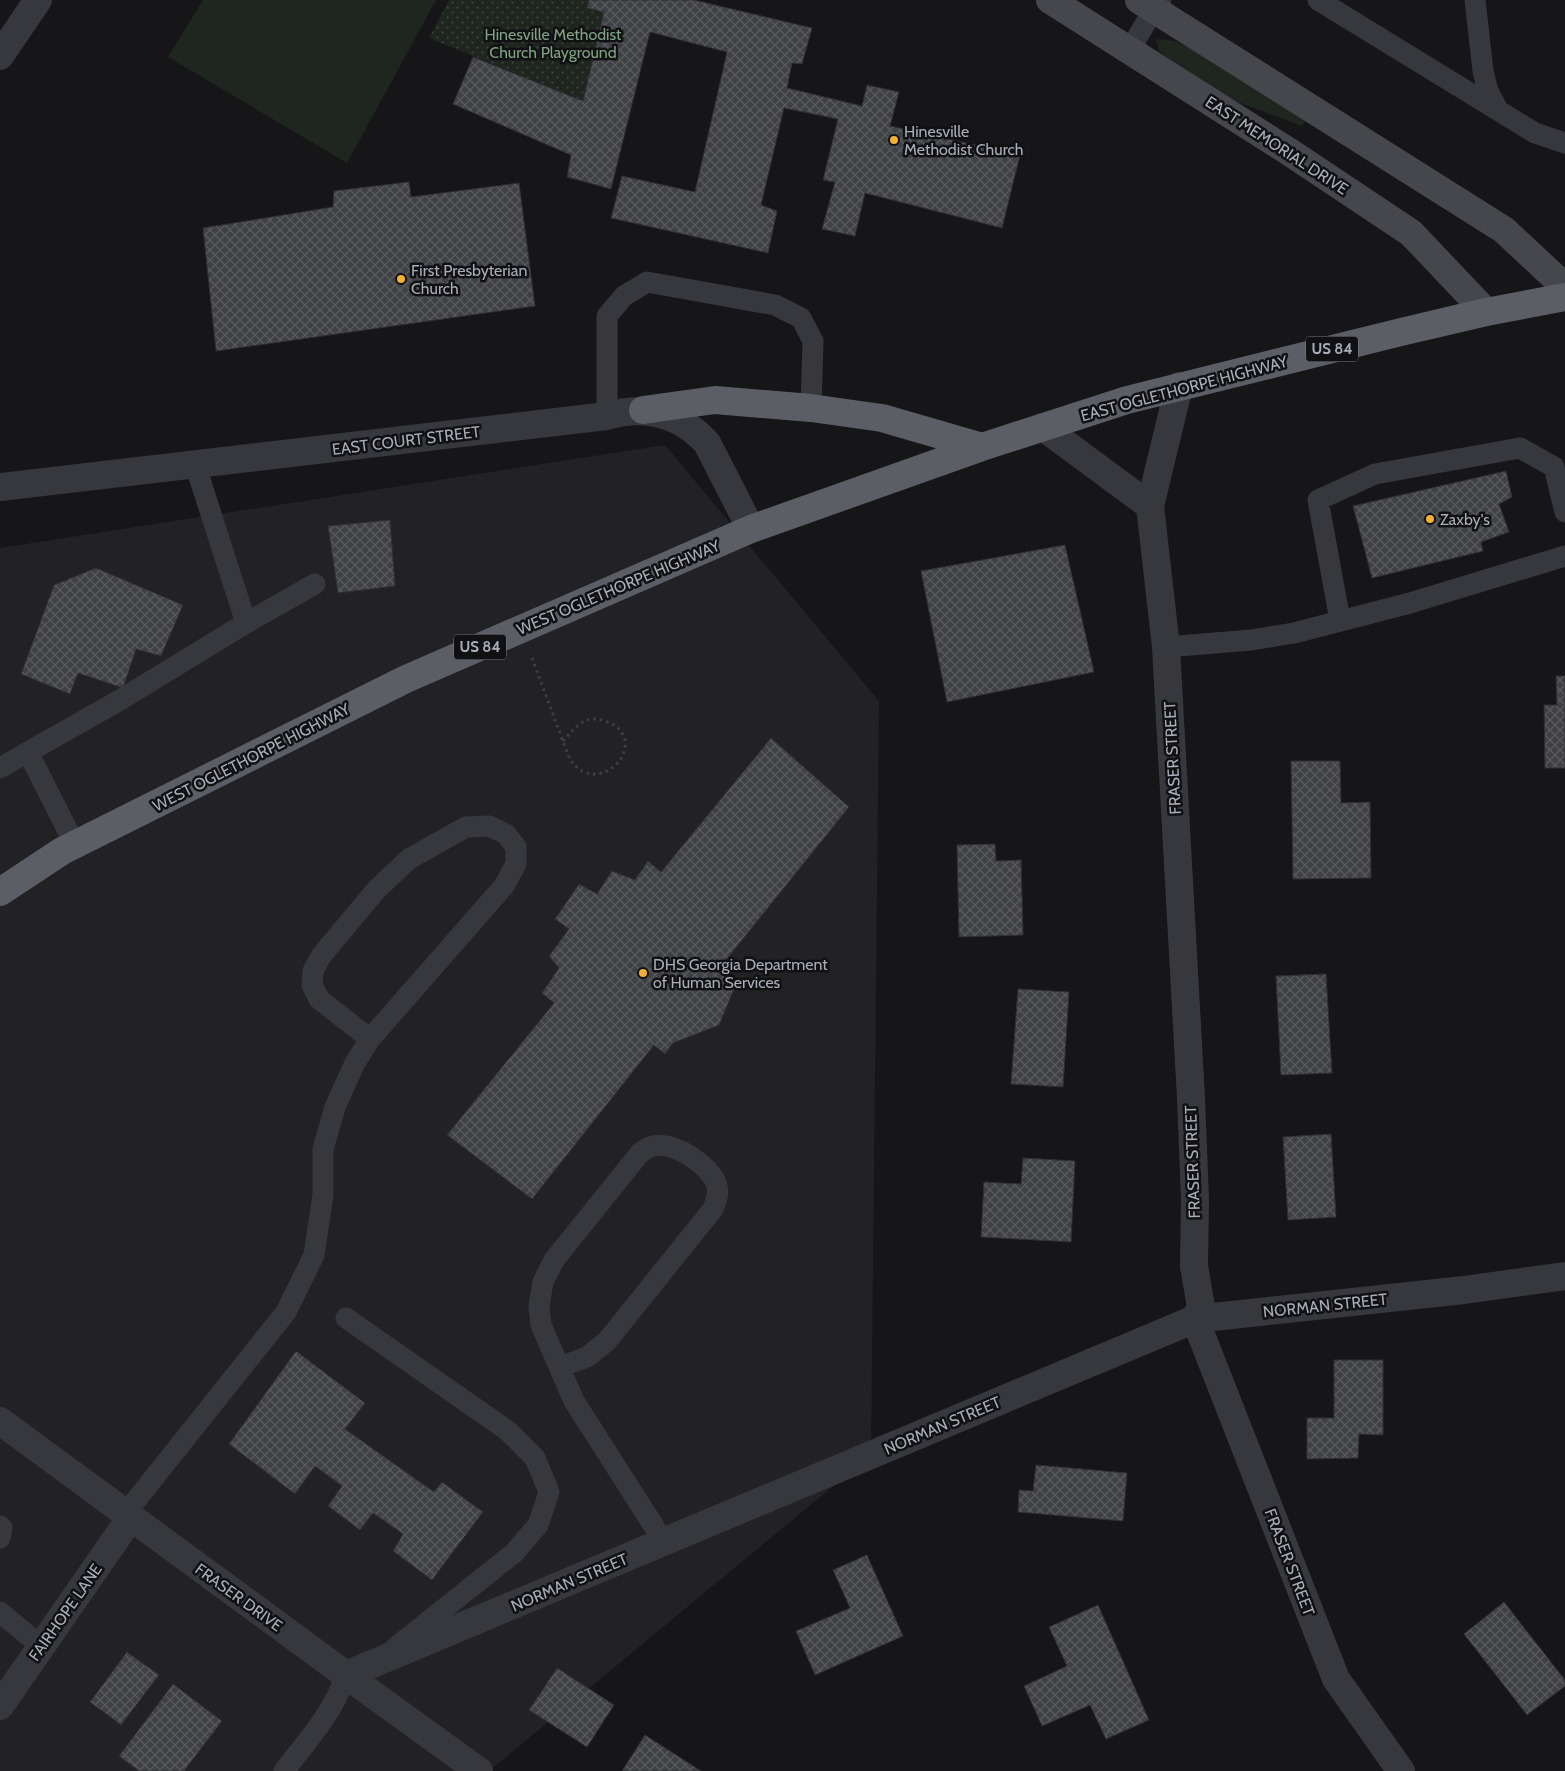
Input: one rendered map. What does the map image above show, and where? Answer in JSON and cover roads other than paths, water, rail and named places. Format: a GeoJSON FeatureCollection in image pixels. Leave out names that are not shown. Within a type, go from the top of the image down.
{"type":"FeatureCollection","features":[{"type":"Feature","properties":{"kind":"highway","name":"EAST OGLETHORPE HIGHWAY"},"geometry":{"type":"LineString","coordinates":[[982,447],[1127,400],[1179,386],[1486,312],[1565,297]]}},
{"type":"Feature","properties":{"kind":"highway"},"geometry":{"type":"LineString","coordinates":[[643,410],[715,400],[811,408],[882,418],[982,447]]}},
{"type":"Feature","properties":{"kind":"highway","name":"WEST OGLETHORPE HIGHWAY"},"geometry":{"type":"LineString","coordinates":[[0,892],[62,851],[406,679],[751,529],[982,447]]}},
{"type":"Feature","properties":{"kind":"main road","name":"EAST MEMORIAL DRIVE"},"geometry":{"type":"LineString","coordinates":[[1050,0],[1288,151],[1411,233],[1486,312]]}},
{"type":"Feature","properties":{"kind":"main road"},"geometry":{"type":"LineString","coordinates":[[1151,3],[1504,230],[1565,287]]}},
{"type":"Feature","properties":{"kind":"street"},"geometry":{"type":"LineString","coordinates":[[0,56],[38,0]]}},
{"type":"Feature","properties":{"kind":"street","name":"FRASER STREET"},"geometry":{"type":"LineString","coordinates":[[1179,386],[1150,506],[1166,647],[1191,1098],[1195,1199],[1194,1266],[1201,1308],[1195,1319],[1336,1679],[1400,1771]]}},
{"type":"Feature","properties":{"kind":"street","name":"EAST COURT STREET"},"geometry":{"type":"LineString","coordinates":[[0,486],[607,416],[625,411],[643,410],[681,421],[702,438],[714,455],[751,529]]}},
{"type":"Feature","properties":{"kind":"street"},"geometry":{"type":"LineString","coordinates":[[1043,427],[1150,506]]}},
{"type":"Feature","properties":{"kind":"street","name":"NORMAN STREET"},"geometry":{"type":"LineString","coordinates":[[346,1675],[1195,1319],[1464,1290],[1565,1276]]}},
{"type":"Feature","properties":{"kind":"street","name":"FRASER DRIVE"},"geometry":{"type":"LineString","coordinates":[[0,1421],[480,1771]]}},
{"type":"Feature","properties":{"kind":"street","name":"FAIRHOPE LANE"},"geometry":{"type":"LineString","coordinates":[[0,1706],[128,1515]]}},
{"type":"Feature","properties":{"kind":"lane"},"geometry":{"type":"LineString","coordinates":[[1318,0],[1535,133],[1565,143]]}},
{"type":"Feature","properties":{"kind":"lane"},"geometry":{"type":"LineString","coordinates":[[1475,0],[1483,71],[1488,91],[1498,110]]}},
{"type":"Feature","properties":{"kind":"lane"},"geometry":{"type":"LineString","coordinates":[[1129,51],[1151,3]]}},
{"type":"Feature","properties":{"kind":"lane"},"geometry":{"type":"LineString","coordinates":[[607,416],[607,316],[624,296],[647,282],[775,306],[801,318],[813,341],[811,408]]}},
{"type":"Feature","properties":{"kind":"lane"},"geometry":{"type":"LineString","coordinates":[[1340,620],[1318,500],[1375,474],[1520,448],[1554,467],[1565,512]]}},
{"type":"Feature","properties":{"kind":"lane"},"geometry":{"type":"LineString","coordinates":[[195,464],[246,623]]}},
{"type":"Feature","properties":{"kind":"lane"},"geometry":{"type":"LineString","coordinates":[[1166,647],[1251,640],[1294,633],[1410,603],[1565,556]]}},
{"type":"Feature","properties":{"kind":"lane"},"geometry":{"type":"LineString","coordinates":[[0,768],[120,700],[246,623],[315,584]]}},
{"type":"Feature","properties":{"kind":"lane"},"geometry":{"type":"LineString","coordinates":[[28,752],[74,845]]}},
{"type":"Feature","properties":{"kind":"lane"},"geometry":{"type":"LineString","coordinates":[[128,1515],[286,1312],[314,1255],[323,1195],[323,1149],[336,1107],[355,1063],[370,1039],[504,886],[516,864],[516,846],[506,834],[489,826],[466,827],[409,859],[377,889],[321,956],[313,971],[312,985],[319,999],[370,1039]]}},
{"type":"Feature","properties":{"kind":"lane"},"geometry":{"type":"LineString","coordinates":[[560,1367],[588,1357],[607,1341],[713,1209],[718,1196],[717,1185],[710,1173],[698,1161],[682,1151],[664,1146],[651,1146],[640,1153],[554,1260],[543,1282],[539,1306],[541,1325],[574,1401],[664,1542]]}},
{"type":"Feature","properties":{"kind":"lane"},"geometry":{"type":"LineString","coordinates":[[346,1318],[508,1431],[535,1458],[549,1492],[538,1524],[514,1553],[378,1662]]}},
{"type":"Feature","properties":{"kind":"lane"},"geometry":{"type":"LineString","coordinates":[[0,1526],[2,1528],[0,1538]]}},
{"type":"Feature","properties":{"kind":"lane"},"geometry":{"type":"LineString","coordinates":[[0,1612],[41,1646]]}},
{"type":"Feature","properties":{"kind":"lane"},"geometry":{"type":"LineString","coordinates":[[284,1771],[331,1710],[346,1675]]}},
{"type":"Feature","properties":{"kind":"place","name":"Hinesville Methodist Church"},"geometry":{"type":"Point","coordinates":[894,140]}},
{"type":"Feature","properties":{"kind":"place","name":"First Presbyterian Church"},"geometry":{"type":"Point","coordinates":[401,279]}},
{"type":"Feature","properties":{"kind":"place","name":"Zaxby's"},"geometry":{"type":"Point","coordinates":[1430,519]}},
{"type":"Feature","properties":{"kind":"place","name":"DHS Georgia Department of Human Services"},"geometry":{"type":"Point","coordinates":[643,973]}},
{"type":"Feature","properties":{"kind":"park label","name":"Hinesville Methodist Church Playground"},"geometry":{"type":"Point","coordinates":[553,43]}}]}
